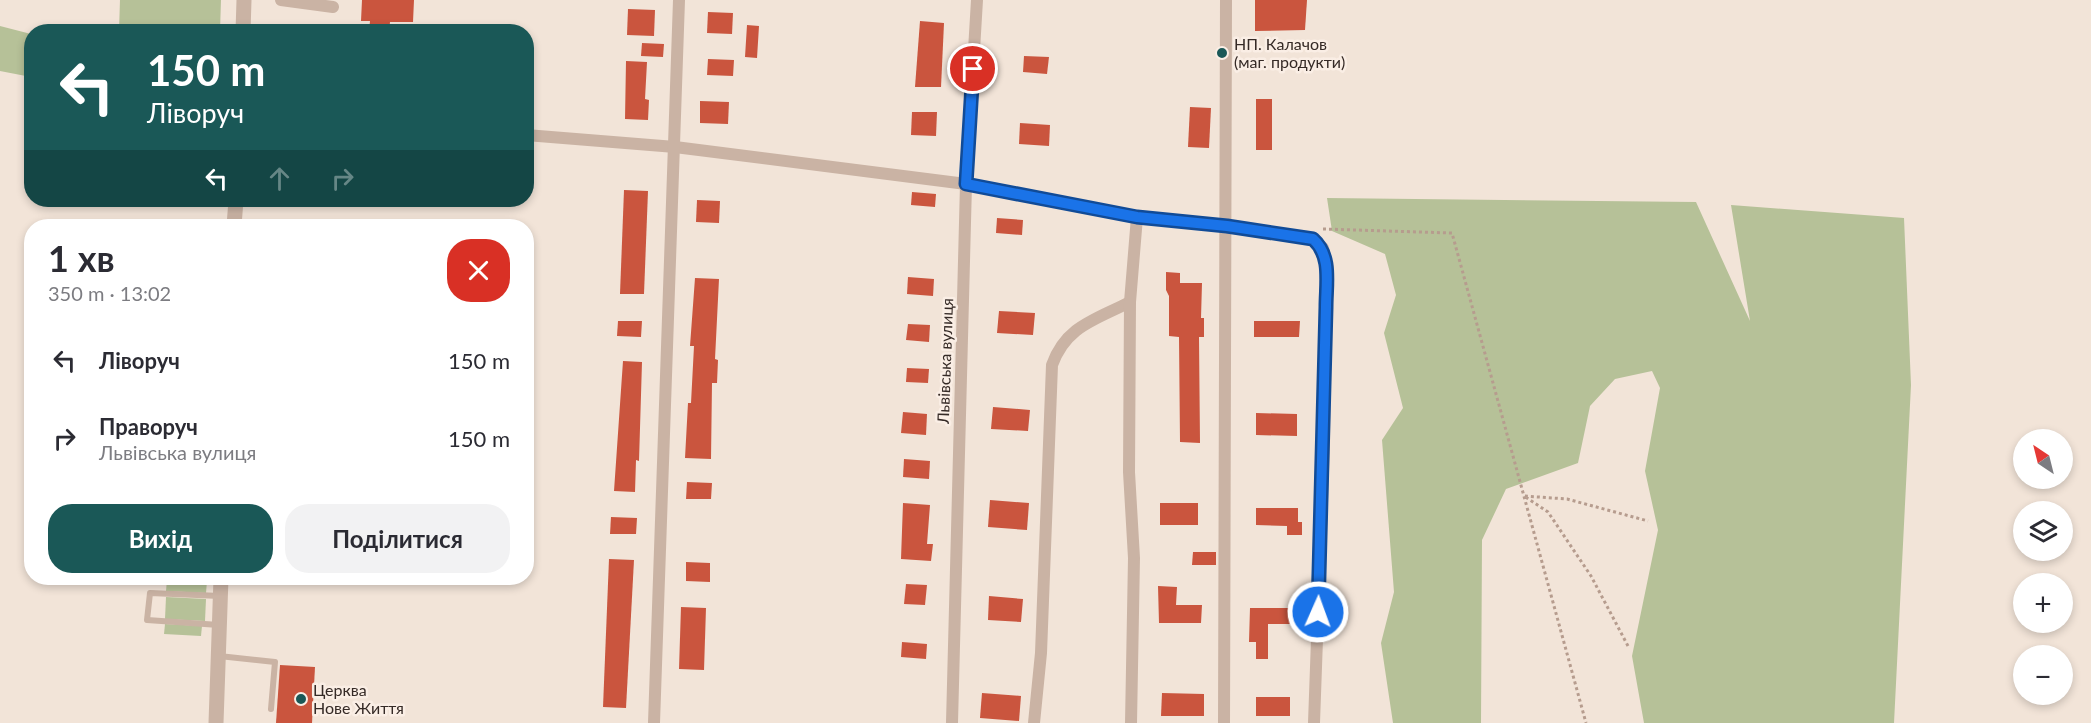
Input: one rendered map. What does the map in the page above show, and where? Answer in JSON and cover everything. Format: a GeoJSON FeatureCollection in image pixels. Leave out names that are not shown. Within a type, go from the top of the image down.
{"type":"FeatureCollection","features":[{"type":"Feature","properties":{"kind":"street"},"geometry":{"type":"LineString","coordinates":[[243,24],[244,0]]}},
{"type":"Feature","properties":{"kind":"street"},"geometry":{"type":"LineString","coordinates":[[281,0],[333,7]]}},
{"type":"Feature","properties":{"kind":"street"},"geometry":{"type":"LineString","coordinates":[[654,723],[679,0]]}},
{"type":"Feature","properties":{"kind":"street","name":"Львівська вулиця"},"geometry":{"type":"LineString","coordinates":[[952,723],[966,184],[977,0]]}},
{"type":"Feature","properties":{"kind":"street"},"geometry":{"type":"LineString","coordinates":[[1224,723],[1226,0]]}},
{"type":"Feature","properties":{"kind":"street"},"geometry":{"type":"LineString","coordinates":[[534,136],[675,147],[966,184],[1137,217],[1227,226],[1313,239],[1323,248],[1326,261],[1323,456],[1314,723]]}},
{"type":"Feature","properties":{"kind":"street"},"geometry":{"type":"LineString","coordinates":[[1131,723],[1134,558],[1129,472],[1130,302],[1137,217]]}},
{"type":"Feature","properties":{"kind":"street"},"geometry":{"type":"LineString","coordinates":[[1034,723],[1041,653],[1052,365],[1059,346],[1073,331],[1130,302]]}},
{"type":"Feature","properties":{"kind":"street"},"geometry":{"type":"LineString","coordinates":[[216,723],[221,585]]}},
{"type":"Feature","properties":{"kind":"lane"},"geometry":{"type":"LineString","coordinates":[[219,625],[147,620],[150,593],[220,596]]}},
{"type":"Feature","properties":{"kind":"lane"},"geometry":{"type":"LineString","coordinates":[[218,656],[275,662],[271,709]]}},
{"type":"Feature","properties":{"kind":"path"},"geometry":{"type":"LineString","coordinates":[[1322,229],[1452,232],[1586,723]]}},
{"type":"Feature","properties":{"kind":"path"},"geometry":{"type":"LineString","coordinates":[[1524,496],[1567,499],[1648,521]]}},
{"type":"Feature","properties":{"kind":"path"},"geometry":{"type":"LineString","coordinates":[[1524,496],[1548,512],[1591,576],[1628,646]]}},
{"type":"Feature","properties":{"kind":"green space"},"geometry":{"type":"Polygon","coordinates":[[[120,0],[221,0],[220,24],[119,24],[120,0]]]}},
{"type":"Feature","properties":{"kind":"green space"},"geometry":{"type":"Polygon","coordinates":[[[0,26],[24,32],[24,76],[0,71],[0,26]]]}},
{"type":"Feature","properties":{"kind":"green space"},"geometry":{"type":"Polygon","coordinates":[[[1327,198],[1696,202],[1750,321],[1731,205],[1904,218],[1911,385],[1894,723],[1644,723],[1632,656],[1658,530],[1645,471],[1660,388],[1652,371],[1615,379],[1590,406],[1578,463],[1506,489],[1482,540],[1481,723],[1393,723],[1381,643],[1394,592],[1382,440],[1403,408],[1384,333],[1396,295],[1385,254],[1332,231],[1327,198]]]}},
{"type":"Feature","properties":{"kind":"green space"},"geometry":{"type":"Polygon","coordinates":[[[166,585],[207,585],[206,593],[166,591],[166,585]]]}},
{"type":"Feature","properties":{"kind":"green space"},"geometry":{"type":"Polygon","coordinates":[[[166,597],[206,599],[205,621],[165,619],[166,597]]]}},
{"type":"Feature","properties":{"kind":"green space"},"geometry":{"type":"Polygon","coordinates":[[[165,624],[202,626],[201,636],[164,634],[165,624]]]}},
{"type":"Feature","properties":{"kind":"building"},"geometry":{"type":"Polygon","coordinates":[[[362,0],[414,0],[413,22],[370,24],[370,21],[361,21],[362,0]]]}},
{"type":"Feature","properties":{"kind":"building"},"geometry":{"type":"Polygon","coordinates":[[[1255,0],[1307,0],[1305,30],[1255,31],[1255,0]]]}},
{"type":"Feature","properties":{"kind":"building"},"geometry":{"type":"Polygon","coordinates":[[[628,9],[655,10],[654,36],[627,35],[628,9]]]}},
{"type":"Feature","properties":{"kind":"building"},"geometry":{"type":"Polygon","coordinates":[[[708,12],[733,13],[732,34],[707,33],[708,12]]]}},
{"type":"Feature","properties":{"kind":"building"},"geometry":{"type":"Polygon","coordinates":[[[920,21],[944,23],[941,87],[915,87],[920,21]]]}},
{"type":"Feature","properties":{"kind":"building"},"geometry":{"type":"Polygon","coordinates":[[[747,25],[759,26],[757,58],[745,57],[747,25]]]}},
{"type":"Feature","properties":{"kind":"building"},"geometry":{"type":"Polygon","coordinates":[[[642,43],[664,44],[663,57],[641,56],[642,43]]]}},
{"type":"Feature","properties":{"kind":"building"},"geometry":{"type":"Polygon","coordinates":[[[1024,56],[1049,57],[1047,74],[1023,72],[1024,56]]]}},
{"type":"Feature","properties":{"kind":"building"},"geometry":{"type":"Polygon","coordinates":[[[708,59],[734,60],[733,76],[707,75],[708,59]]]}},
{"type":"Feature","properties":{"kind":"building"},"geometry":{"type":"Polygon","coordinates":[[[626,61],[647,62],[645,99],[649,100],[648,120],[625,119],[626,61]]]}},
{"type":"Feature","properties":{"kind":"building"},"geometry":{"type":"Polygon","coordinates":[[[1256,99],[1272,99],[1272,150],[1256,150],[1256,99]]]}},
{"type":"Feature","properties":{"kind":"building"},"geometry":{"type":"Polygon","coordinates":[[[700,101],[729,102],[728,124],[700,123],[700,101]]]}},
{"type":"Feature","properties":{"kind":"building"},"geometry":{"type":"Polygon","coordinates":[[[1190,107],[1211,108],[1209,148],[1188,147],[1190,107]]]}},
{"type":"Feature","properties":{"kind":"building"},"geometry":{"type":"Polygon","coordinates":[[[912,112],[937,112],[936,136],[911,135],[912,112]]]}},
{"type":"Feature","properties":{"kind":"building"},"geometry":{"type":"Polygon","coordinates":[[[1020,123],[1050,125],[1049,146],[1019,144],[1020,123]]]}},
{"type":"Feature","properties":{"kind":"building"},"geometry":{"type":"Polygon","coordinates":[[[624,190],[648,191],[644,294],[620,294],[624,190]]]}},
{"type":"Feature","properties":{"kind":"building"},"geometry":{"type":"Polygon","coordinates":[[[912,192],[936,194],[935,207],[911,205],[912,192]]]}},
{"type":"Feature","properties":{"kind":"building"},"geometry":{"type":"Polygon","coordinates":[[[697,200],[720,201],[719,223],[696,222],[697,200]]]}},
{"type":"Feature","properties":{"kind":"building"},"geometry":{"type":"Polygon","coordinates":[[[997,218],[1023,220],[1022,235],[996,233],[997,218]]]}},
{"type":"Feature","properties":{"kind":"building"},"geometry":{"type":"Polygon","coordinates":[[[1166,272],[1180,273],[1180,283],[1202,283],[1201,318],[1204,318],[1204,337],[1199,337],[1200,443],[1180,442],[1179,337],[1169,336],[1169,296],[1166,290],[1166,272]]]}},
{"type":"Feature","properties":{"kind":"building"},"geometry":{"type":"Polygon","coordinates":[[[908,277],[934,279],[933,296],[907,294],[908,277]]]}},
{"type":"Feature","properties":{"kind":"building"},"geometry":{"type":"Polygon","coordinates":[[[695,278],[719,279],[715,359],[718,360],[717,383],[712,383],[711,459],[685,458],[688,403],[691,403],[694,346],[690,346],[695,278]]]}},
{"type":"Feature","properties":{"kind":"building"},"geometry":{"type":"Polygon","coordinates":[[[999,311],[1035,313],[1033,335],[997,333],[999,311]]]}},
{"type":"Feature","properties":{"kind":"building"},"geometry":{"type":"Polygon","coordinates":[[[618,321],[642,321],[641,337],[617,336],[618,321]]]}},
{"type":"Feature","properties":{"kind":"building"},"geometry":{"type":"Polygon","coordinates":[[[1254,321],[1300,321],[1299,337],[1254,337],[1254,321]]]}},
{"type":"Feature","properties":{"kind":"building"},"geometry":{"type":"Polygon","coordinates":[[[908,324],[930,325],[929,342],[906,340],[908,324]]]}},
{"type":"Feature","properties":{"kind":"building"},"geometry":{"type":"Polygon","coordinates":[[[623,361],[642,362],[639,461],[636,460],[635,492],[614,491],[623,361]]]}},
{"type":"Feature","properties":{"kind":"building"},"geometry":{"type":"Polygon","coordinates":[[[907,368],[929,369],[928,383],[906,382],[907,368]]]}},
{"type":"Feature","properties":{"kind":"building"},"geometry":{"type":"Polygon","coordinates":[[[993,407],[1030,410],[1028,431],[991,429],[993,407]]]}},
{"type":"Feature","properties":{"kind":"building"},"geometry":{"type":"Polygon","coordinates":[[[903,412],[927,414],[926,435],[901,433],[903,412]]]}},
{"type":"Feature","properties":{"kind":"building"},"geometry":{"type":"Polygon","coordinates":[[[1256,413],[1297,414],[1297,436],[1256,435],[1256,413]]]}},
{"type":"Feature","properties":{"kind":"building"},"geometry":{"type":"Polygon","coordinates":[[[904,459],[930,461],[929,479],[903,477],[904,459]]]}},
{"type":"Feature","properties":{"kind":"building"},"geometry":{"type":"Polygon","coordinates":[[[687,482],[712,483],[711,499],[686,499],[687,482]]]}},
{"type":"Feature","properties":{"kind":"building"},"geometry":{"type":"Polygon","coordinates":[[[990,500],[1029,503],[1027,530],[988,527],[990,500]]]}},
{"type":"Feature","properties":{"kind":"building"},"geometry":{"type":"Polygon","coordinates":[[[903,503],[930,505],[927,544],[933,544],[931,561],[901,559],[903,503]]]}},
{"type":"Feature","properties":{"kind":"building"},"geometry":{"type":"Polygon","coordinates":[[[1160,503],[1198,503],[1198,525],[1160,525],[1160,503]]]}},
{"type":"Feature","properties":{"kind":"building"},"geometry":{"type":"Polygon","coordinates":[[[1256,508],[1298,508],[1298,522],[1302,522],[1302,535],[1287,535],[1287,526],[1256,525],[1256,508]]]}},
{"type":"Feature","properties":{"kind":"building"},"geometry":{"type":"Polygon","coordinates":[[[611,517],[637,518],[636,534],[610,534],[611,517]]]}},
{"type":"Feature","properties":{"kind":"building"},"geometry":{"type":"Polygon","coordinates":[[[1193,552],[1216,552],[1216,565],[1192,565],[1193,552]]]}},
{"type":"Feature","properties":{"kind":"building"},"geometry":{"type":"Polygon","coordinates":[[[609,559],[634,560],[626,708],[603,707],[609,559]]]}},
{"type":"Feature","properties":{"kind":"building"},"geometry":{"type":"Polygon","coordinates":[[[686,562],[710,563],[710,582],[686,581],[686,562]]]}},
{"type":"Feature","properties":{"kind":"building"},"geometry":{"type":"Polygon","coordinates":[[[906,584],[927,585],[925,605],[904,604],[906,584]]]}},
{"type":"Feature","properties":{"kind":"building"},"geometry":{"type":"Polygon","coordinates":[[[1158,586],[1177,587],[1176,605],[1202,605],[1201,623],[1159,623],[1158,586]]]}},
{"type":"Feature","properties":{"kind":"building"},"geometry":{"type":"Polygon","coordinates":[[[989,596],[1023,599],[1021,622],[988,620],[989,596]]]}},
{"type":"Feature","properties":{"kind":"building"},"geometry":{"type":"Polygon","coordinates":[[[681,607],[706,608],[704,670],[679,669],[681,607]]]}},
{"type":"Feature","properties":{"kind":"building"},"geometry":{"type":"Polygon","coordinates":[[[1250,608],[1298,608],[1298,624],[1268,624],[1268,659],[1256,659],[1256,642],[1249,642],[1250,608]]]}},
{"type":"Feature","properties":{"kind":"building"},"geometry":{"type":"Polygon","coordinates":[[[902,642],[927,644],[926,659],[901,657],[902,642]]]}},
{"type":"Feature","properties":{"kind":"building"},"geometry":{"type":"Polygon","coordinates":[[[280,665],[315,667],[312,723],[276,723],[280,665]]]}},
{"type":"Feature","properties":{"kind":"building"},"geometry":{"type":"Polygon","coordinates":[[[982,693],[1021,696],[1019,721],[980,718],[982,693]]]}},
{"type":"Feature","properties":{"kind":"building"},"geometry":{"type":"Polygon","coordinates":[[[1162,693],[1204,694],[1204,716],[1161,716],[1162,693]]]}},
{"type":"Feature","properties":{"kind":"building"},"geometry":{"type":"Polygon","coordinates":[[[1256,697],[1290,697],[1290,716],[1256,716],[1256,697]]]}},
{"type":"Feature","properties":{"kind":"place","name":"НП. Калачов (маг. продукти)"},"geometry":{"type":"Point","coordinates":[1222,53]}},
{"type":"Feature","properties":{"kind":"place","name":"Церква Нове Життя"},"geometry":{"type":"Point","coordinates":[301,699]}},
{"type":"Feature","properties":{"kind":"route"},"geometry":{"type":"LineString","coordinates":[[973,69],[966,184],[1137,217],[1227,226],[1313,239],[1323,248],[1326,261],[1326,307],[1318,612]]}}]}
